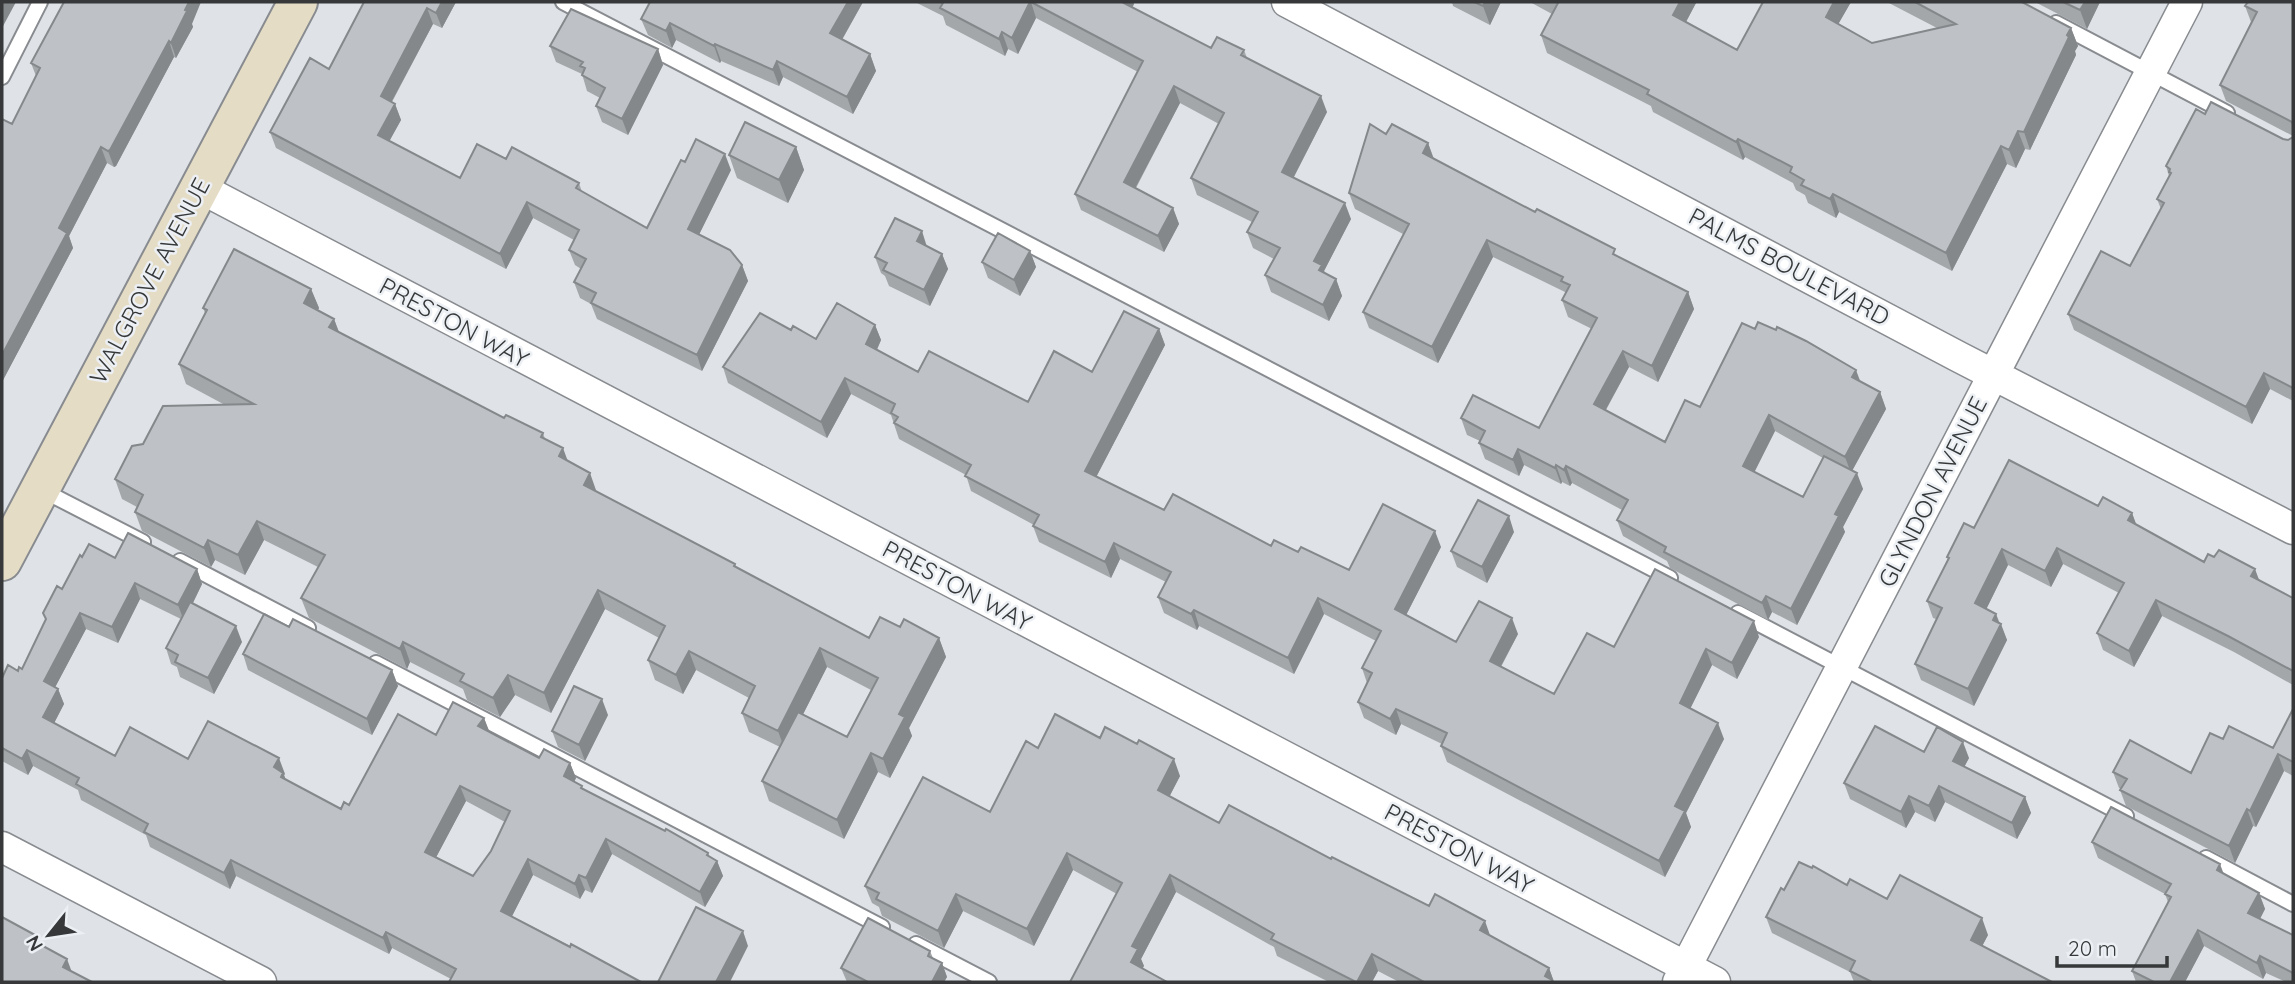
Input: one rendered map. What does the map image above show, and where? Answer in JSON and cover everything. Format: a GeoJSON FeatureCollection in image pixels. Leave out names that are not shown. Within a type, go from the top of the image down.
{"type":"FeatureCollection","features":[{"type":"Feature","properties":{"kind":"street","name":"WALGROVE AVENUE"},"geometry":{"type":"LineString","coordinates":[[3,556],[298,2]]}},
{"type":"Feature","properties":{"kind":"street","name":"PALMS BOULEVARD"},"geometry":{"type":"LineString","coordinates":[[1287,2],[2293,529]]}},
{"type":"Feature","properties":{"kind":"street","name":"GLYNDON AVENUE"},"geometry":{"type":"LineString","coordinates":[[1682,975],[2188,2]]}},
{"type":"Feature","properties":{"kind":"street","name":"PRESTON WAY"},"geometry":{"type":"LineString","coordinates":[[200,188],[1682,975],[1715,982]]}},
{"type":"Feature","properties":{"kind":"street"},"geometry":{"type":"LineString","coordinates":[[2,847],[261,982]]}},
{"type":"Feature","properties":{"kind":"lane"},"geometry":{"type":"LineString","coordinates":[[2,77],[40,2]]}},
{"type":"Feature","properties":{"kind":"lane"},"geometry":{"type":"LineString","coordinates":[[563,2],[1689,587]]}},
{"type":"Feature","properties":{"kind":"lane"},"geometry":{"type":"LineString","coordinates":[[2039,14],[2245,122]]}},
{"type":"Feature","properties":{"kind":"lane"},"geometry":{"type":"LineString","coordinates":[[40,488],[325,637]]}},
{"type":"Feature","properties":{"kind":"lane"},"geometry":{"type":"LineString","coordinates":[[1726,607],[2135,821]]}},
{"type":"Feature","properties":{"kind":"lane"},"geometry":{"type":"LineString","coordinates":[[362,656],[989,982]]}},
{"type":"Feature","properties":{"kind":"lane"},"geometry":{"type":"LineString","coordinates":[[2196,852],[2293,904]]}},
{"type":"Feature","properties":{"kind":"building"},"geometry":{"type":"Polygon","coordinates":[[[64,2],[189,2],[171,43],[169,41],[110,150],[101,147],[59,228],[67,233],[2,355],[2,119],[12,124],[40,68],[31,63],[64,2]]]}},
{"type":"Feature","properties":{"kind":"building"},"geometry":{"type":"Polygon","coordinates":[[[364,2],[442,2],[436,13],[427,8],[381,96],[395,104],[378,135],[460,178],[477,144],[506,159],[512,147],[579,183],[576,188],[647,228],[681,160],[685,162],[696,139],[725,154],[688,229],[730,250],[742,265],[697,355],[591,303],[596,293],[574,282],[586,259],[569,250],[579,230],[527,202],[500,254],[270,132],[310,58],[329,69],[364,2]]]}},
{"type":"Feature","properties":{"kind":"building"},"geometry":{"type":"Polygon","coordinates":[[[650,2],[848,2],[830,33],[870,54],[847,97],[777,61],[773,70],[715,44],[714,46],[670,23],[666,31],[641,19],[650,2]]]}},
{"type":"Feature","properties":{"kind":"building"},"geometry":{"type":"Polygon","coordinates":[[[941,2],[1030,2],[1012,38],[1002,32],[999,39],[940,8],[943,3],[941,2]]]}},
{"type":"Feature","properties":{"kind":"building"},"geometry":{"type":"Polygon","coordinates":[[[1031,2],[1122,2],[1211,48],[1217,37],[1244,50],[1241,55],[1321,96],[1282,172],[1345,203],[1314,261],[1322,265],[1319,270],[1336,279],[1323,305],[1265,275],[1280,248],[1247,232],[1258,212],[1191,178],[1224,113],[1174,86],[1124,182],[1173,208],[1158,236],[1075,194],[1143,61],[1031,2]]]}},
{"type":"Feature","properties":{"kind":"building"},"geometry":{"type":"Polygon","coordinates":[[[1556,2],[1680,2],[1673,15],[1737,50],[1763,2],[1834,2],[1826,17],[1872,43],[1956,24],[1915,2],[2022,2],[2071,28],[2024,132],[2018,131],[2009,150],[2001,146],[1946,253],[1833,194],[1830,199],[1801,185],[1804,180],[1790,172],[1792,167],[1738,139],[1736,142],[1647,94],[1649,90],[1541,35],[1558,3],[1556,2]]]}},
{"type":"Feature","properties":{"kind":"building"},"geometry":{"type":"Polygon","coordinates":[[[2063,2],[2085,2],[2080,10],[2063,2]]]}},
{"type":"Feature","properties":{"kind":"building"},"geometry":{"type":"Polygon","coordinates":[[[2248,2],[2293,2],[2293,125],[2292,122],[2220,85],[2257,12],[2245,6],[2248,2]]]}},
{"type":"Feature","properties":{"kind":"building"},"geometry":{"type":"Polygon","coordinates":[[[571,9],[658,49],[622,119],[596,106],[605,88],[582,75],[585,68],[580,66],[583,62],[550,46],[571,9]]]}},
{"type":"Feature","properties":{"kind":"building"},"geometry":{"type":"Polygon","coordinates":[[[2211,102],[2283,139],[2293,137],[2293,388],[2264,373],[2246,407],[2068,314],[2101,251],[2130,266],[2164,203],[2157,199],[2171,173],[2166,166],[2196,109],[2205,114],[2211,102]]]}},
{"type":"Feature","properties":{"kind":"building"},"geometry":{"type":"Polygon","coordinates":[[[745,122],[796,147],[779,180],[729,155],[745,122]]]}},
{"type":"Feature","properties":{"kind":"building"},"geometry":{"type":"Polygon","coordinates":[[[1370,124],[1386,134],[1392,124],[1428,143],[1423,153],[1535,212],[1537,209],[1615,249],[1613,254],[1688,292],[1652,366],[1623,351],[1594,404],[1665,442],[1685,400],[1700,407],[1742,323],[1755,329],[1758,322],[1776,330],[1777,327],[1806,341],[1856,370],[1852,377],[1880,392],[1845,457],[1769,415],[1743,466],[1803,497],[1824,456],[1857,473],[1835,514],[1839,516],[1791,609],[1766,596],[1762,603],[1664,552],[1666,547],[1617,520],[1628,500],[1566,466],[1564,470],[1556,465],[1555,468],[1518,449],[1513,460],[1479,443],[1485,431],[1461,418],[1473,395],[1539,428],[1597,318],[1562,300],[1570,285],[1561,281],[1563,277],[1487,240],[1432,347],[1363,312],[1409,224],[1349,193],[1370,124]]]}},
{"type":"Feature","properties":{"kind":"building"},"geometry":{"type":"Polygon","coordinates":[[[895,218],[922,231],[917,241],[942,254],[924,290],[883,270],[887,263],[875,257],[895,218]]]}},
{"type":"Feature","properties":{"kind":"building"},"geometry":{"type":"Polygon","coordinates":[[[998,233],[1030,251],[1014,280],[982,262],[998,233]]]}},
{"type":"Feature","properties":{"kind":"building"},"geometry":{"type":"Polygon","coordinates":[[[234,249],[311,289],[304,303],[334,319],[329,327],[504,418],[506,415],[543,433],[541,437],[563,448],[559,456],[590,473],[584,485],[869,638],[880,617],[900,627],[904,619],[939,638],[899,714],[905,717],[883,759],[871,753],[837,820],[762,781],[798,712],[847,737],[878,678],[820,648],[778,731],[742,713],[755,686],[689,651],[676,675],[648,660],[665,626],[598,590],[544,693],[508,675],[493,698],[460,681],[464,674],[403,642],[400,649],[301,598],[325,555],[257,521],[238,555],[208,540],[204,548],[135,512],[143,495],[115,479],[132,446],[143,444],[163,406],[254,404],[179,364],[207,310],[203,308],[234,249]]]}},
{"type":"Feature","properties":{"kind":"building"},"geometry":{"type":"Polygon","coordinates":[[[837,303],[875,325],[866,344],[918,372],[929,351],[1028,402],[1054,351],[1092,372],[1124,311],[1159,329],[1085,471],[1164,510],[1173,494],[1271,546],[1274,540],[1298,552],[1301,547],[1349,570],[1383,504],[1435,531],[1395,609],[1456,642],[1479,601],[1512,618],[1490,661],[1554,694],[1587,633],[1614,647],[1655,569],[1754,621],[1732,663],[1706,649],[1680,703],[1718,723],[1675,806],[1685,811],[1659,861],[1441,746],[1447,733],[1396,709],[1390,719],[1358,702],[1372,673],[1362,668],[1381,631],[1318,598],[1288,658],[1194,610],[1191,614],[1158,597],[1171,572],[1114,543],[1105,562],[1033,526],[1039,515],[965,476],[971,465],[894,423],[898,417],[891,413],[895,404],[845,378],[821,422],[723,367],[760,313],[791,330],[793,326],[816,339],[837,303]]]}},
{"type":"Feature","properties":{"kind":"building"},"geometry":{"type":"Polygon","coordinates":[[[2009,460],[2098,506],[2103,497],[2132,513],[2128,520],[2204,562],[2208,554],[2214,557],[2219,550],[2255,569],[2251,576],[2293,598],[2293,671],[2156,600],[2129,651],[2097,633],[2124,583],[2057,548],[2045,571],[2002,549],[1975,603],[1996,614],[1993,620],[2001,624],[1968,689],[1915,664],[1942,608],[1927,601],[1949,558],[1947,557],[1964,523],[1974,528],[2009,460]]]}},
{"type":"Feature","properties":{"kind":"building"},"geometry":{"type":"Polygon","coordinates":[[[1478,500],[1509,516],[1482,567],[1451,551],[1478,500]]]}},
{"type":"Feature","properties":{"kind":"building"},"geometry":{"type":"Polygon","coordinates":[[[128,533],[197,569],[178,605],[135,583],[112,627],[80,613],[44,681],[58,689],[43,717],[115,756],[130,727],[188,759],[208,721],[279,758],[274,767],[283,773],[281,777],[341,809],[344,802],[349,805],[398,714],[436,735],[453,702],[484,718],[478,726],[539,758],[544,749],[570,763],[564,776],[582,786],[581,788],[665,831],[666,829],[717,861],[700,892],[606,839],[586,878],[579,875],[575,884],[528,859],[501,911],[570,947],[571,944],[641,982],[449,982],[456,969],[386,932],[383,938],[231,860],[224,873],[144,832],[148,824],[76,784],[79,778],[27,750],[22,759],[2,748],[2,678],[8,665],[18,671],[19,667],[22,669],[46,619],[43,613],[57,586],[62,589],[89,544],[115,558],[128,533]],[[460,786],[425,852],[473,876],[491,851],[510,811],[460,786]]]}},
{"type":"Feature","properties":{"kind":"building"},"geometry":{"type":"Polygon","coordinates":[[[190,602],[236,626],[208,678],[175,662],[178,655],[166,648],[190,602]]]}},
{"type":"Feature","properties":{"kind":"building"},"geometry":{"type":"Polygon","coordinates":[[[264,614],[289,627],[293,619],[392,670],[367,719],[243,654],[264,614]]]}},
{"type":"Feature","properties":{"kind":"building"},"geometry":{"type":"Polygon","coordinates":[[[574,686],[602,699],[579,745],[552,731],[574,686]]]}},
{"type":"Feature","properties":{"kind":"building"},"geometry":{"type":"Polygon","coordinates":[[[2293,709],[2293,762],[2278,754],[2229,846],[2120,790],[2127,779],[2113,772],[2130,740],[2191,773],[2210,733],[2223,739],[2229,726],[2273,748],[2293,709]]]}},
{"type":"Feature","properties":{"kind":"building"},"geometry":{"type":"Polygon","coordinates":[[[1055,714],[1100,738],[1105,727],[1137,744],[1139,740],[1174,759],[1158,790],[1219,823],[1229,805],[1331,859],[1332,857],[1429,906],[1435,894],[1485,921],[1480,930],[1549,968],[1545,976],[1552,980],[1551,982],[1424,982],[1372,954],[1356,982],[1271,939],[1274,934],[1170,875],[1132,946],[1138,949],[1131,962],[1167,982],[1070,982],[1122,883],[1067,853],[1027,929],[956,894],[938,931],[876,899],[879,893],[865,886],[923,777],[990,812],[1026,741],[1038,748],[1055,714]]]}},
{"type":"Feature","properties":{"kind":"building"},"geometry":{"type":"Polygon","coordinates":[[[1875,726],[1924,752],[1937,727],[1963,742],[1953,761],[2025,797],[2012,823],[1939,786],[1929,806],[1909,796],[1901,812],[1844,783],[1875,726]]]}},
{"type":"Feature","properties":{"kind":"building"},"geometry":{"type":"Polygon","coordinates":[[[2111,807],[2220,864],[2217,870],[2259,893],[2248,913],[2293,935],[2293,973],[2260,956],[2257,963],[2198,930],[2170,982],[2154,982],[2132,971],[2171,897],[2165,894],[2171,884],[2092,842],[2111,807]]]}},
{"type":"Feature","properties":{"kind":"building"},"geometry":{"type":"Polygon","coordinates":[[[1799,862],[1812,868],[1813,866],[1847,885],[1850,879],[1887,899],[1900,875],[1982,918],[1971,940],[2052,982],[1872,982],[1850,971],[1855,961],[1766,917],[1799,862]]]}},
{"type":"Feature","properties":{"kind":"building"},"geometry":{"type":"Polygon","coordinates":[[[696,907],[743,931],[716,982],[658,982],[696,907]]]}},
{"type":"Feature","properties":{"kind":"building"},"geometry":{"type":"Polygon","coordinates":[[[2,917],[35,935],[32,940],[67,959],[63,967],[92,982],[2,982],[2,917]]]}},
{"type":"Feature","properties":{"kind":"building"},"geometry":{"type":"Polygon","coordinates":[[[868,918],[930,951],[928,956],[942,963],[932,982],[868,982],[841,968],[868,918]]]}}]}
